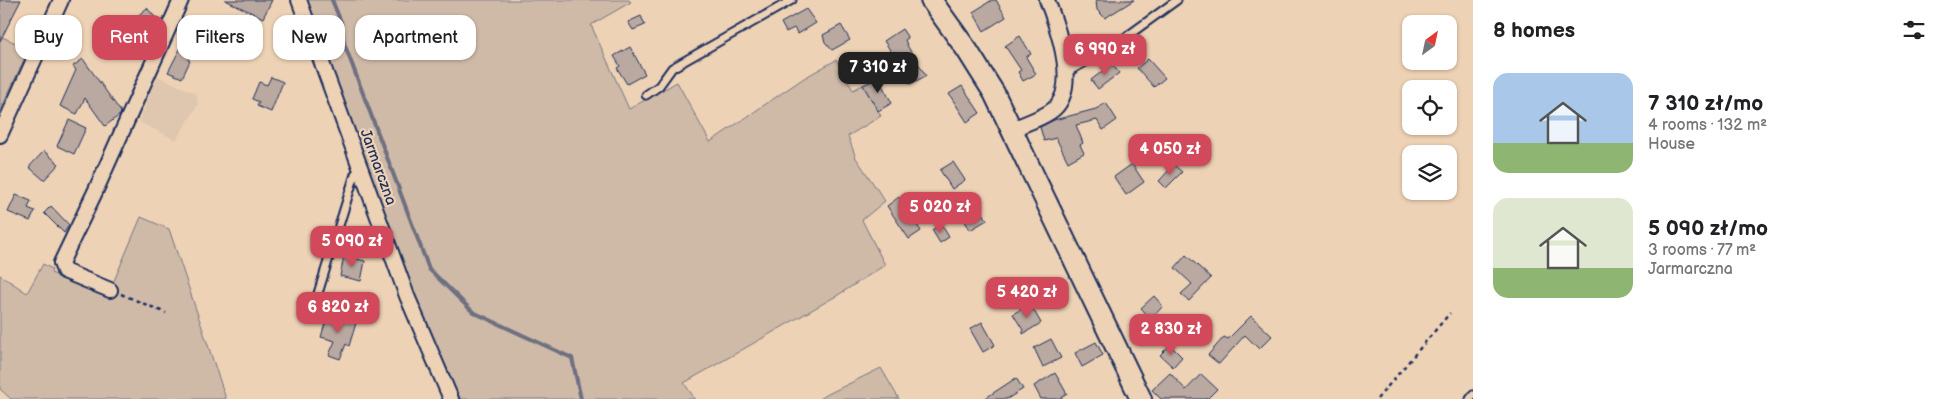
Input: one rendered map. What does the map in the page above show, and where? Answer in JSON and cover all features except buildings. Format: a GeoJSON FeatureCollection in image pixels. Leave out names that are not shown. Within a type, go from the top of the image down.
{"type":"FeatureCollection","features":[{"type":"Feature","properties":{"kind":"street"},"geometry":{"type":"LineString","coordinates":[[0,135],[61,0]]}},
{"type":"Feature","properties":{"kind":"street"},"geometry":{"type":"LineString","coordinates":[[110,290],[64,271],[61,263],[181,0]]}},
{"type":"Feature","properties":{"kind":"street","name":"Jarmarczna"},"geometry":{"type":"LineString","coordinates":[[299,0],[407,296],[452,399]]}},
{"type":"Feature","properties":{"kind":"street"},"geometry":{"type":"LineString","coordinates":[[931,0],[986,79],[1142,399]]}},
{"type":"Feature","properties":{"kind":"street"},"geometry":{"type":"LineString","coordinates":[[1012,130],[1056,107],[1064,92],[1066,73],[1059,38],[1047,0]]}},
{"type":"Feature","properties":{"kind":"lane"},"geometry":{"type":"LineString","coordinates":[[646,95],[659,86],[672,68],[792,0]]}},
{"type":"Feature","properties":{"kind":"lane"},"geometry":{"type":"LineString","coordinates":[[1066,73],[1115,45],[1177,0]]}},
{"type":"Feature","properties":{"kind":"lane"},"geometry":{"type":"LineString","coordinates":[[311,316],[355,174],[362,169]]}},
{"type":"Feature","properties":{"kind":"lane"},"geometry":{"type":"LineString","coordinates":[[1470,399],[1473,395]]}},
{"type":"Feature","properties":{"kind":"path"},"geometry":{"type":"LineString","coordinates":[[110,290],[166,313]]}},
{"type":"Feature","properties":{"kind":"path"},"geometry":{"type":"LineString","coordinates":[[1378,399],[1450,313]]}},
{"type":"Feature","properties":{"kind":"shaded area"},"geometry":{"type":"Polygon","coordinates":[[[305,0],[629,0],[631,2],[591,25],[629,109],[677,82],[710,142],[804,78],[836,60],[853,90],[863,85],[881,116],[848,136],[856,158],[885,201],[862,220],[885,265],[838,295],[684,383],[695,399],[461,399],[450,385],[390,234],[327,60],[345,60],[345,15],[310,15],[305,0]]]}},
{"type":"Feature","properties":{"kind":"shaded area"},"geometry":{"type":"Polygon","coordinates":[[[0,36],[15,43],[15,60],[24,60],[0,111],[0,36]]]}},
{"type":"Feature","properties":{"kind":"shaded area"},"geometry":{"type":"Polygon","coordinates":[[[157,76],[197,94],[198,105],[176,140],[139,122],[157,76]]]}},
{"type":"Feature","properties":{"kind":"shaded area"},"geometry":{"type":"Polygon","coordinates":[[[141,217],[169,229],[226,399],[11,399],[0,389],[0,275],[27,293],[43,264],[52,269],[51,273],[108,295],[141,217]]]}},
{"type":"Feature","properties":{"kind":"shaded area"},"geometry":{"type":"Polygon","coordinates":[[[881,368],[899,399],[820,399],[828,394],[881,368]]]}},
{"type":"Feature","properties":{"kind":"waterway"},"geometry":{"type":"LineString","coordinates":[[332,0],[341,22],[344,43],[429,269],[473,312],[572,358],[581,399]]}}]}
